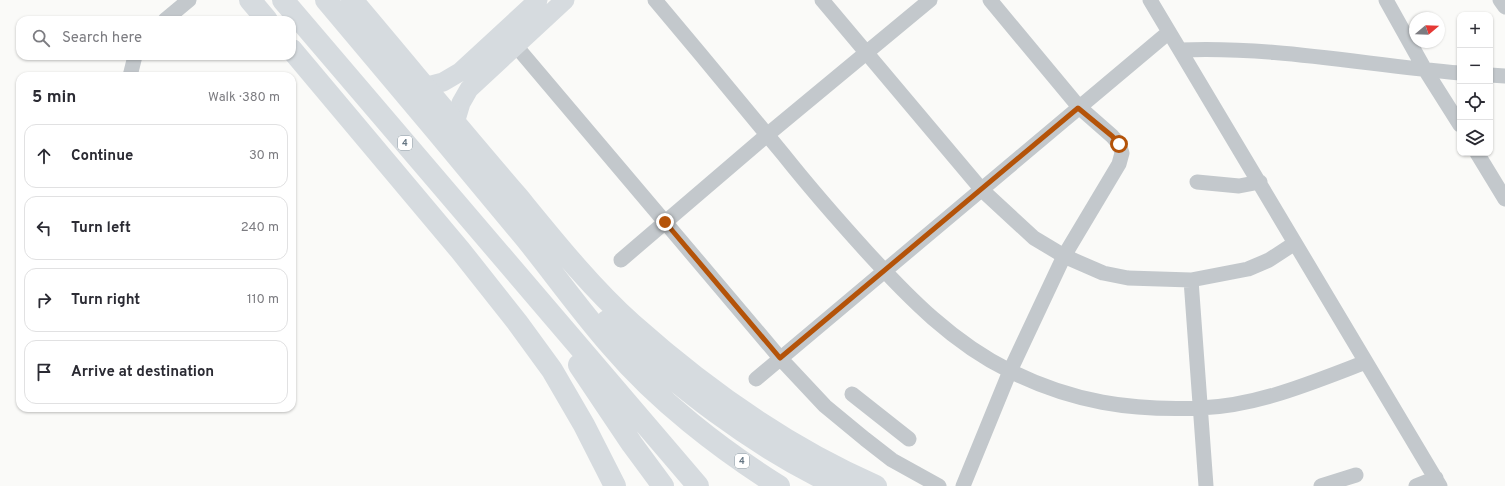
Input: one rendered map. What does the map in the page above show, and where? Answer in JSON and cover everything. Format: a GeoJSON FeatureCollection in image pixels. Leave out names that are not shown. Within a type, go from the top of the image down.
{"type":"FeatureCollection","features":[{"type":"Feature","properties":{"kind":"highway"},"geometry":{"type":"LineString","coordinates":[[250,0],[264,16]]}},
{"type":"Feature","properties":{"kind":"highway","name":"4"},"geometry":{"type":"LineString","coordinates":[[283,0],[526,286],[632,444],[663,486]]}},
{"type":"Feature","properties":{"kind":"highway","name":"4"},"geometry":{"type":"LineString","coordinates":[[326,0],[546,264],[612,348],[661,397],[706,435],[752,469],[779,486]]}},
{"type":"Feature","properties":{"kind":"highway"},"geometry":{"type":"LineString","coordinates":[[352,0],[584,275],[631,323],[730,403],[802,448],[850,475],[876,486]]}},
{"type":"Feature","properties":{"kind":"highway"},"geometry":{"type":"LineString","coordinates":[[296,55],[460,250],[517,322],[552,370],[584,425],[615,486]]}},
{"type":"Feature","properties":{"kind":"highway"},"geometry":{"type":"LineString","coordinates":[[546,264],[631,343],[716,414],[778,454],[838,486]]}},
{"type":"Feature","properties":{"kind":"highway"},"geometry":{"type":"LineString","coordinates":[[526,286],[698,486]]}},
{"type":"Feature","properties":{"kind":"main road"},"geometry":{"type":"LineString","coordinates":[[424,87],[443,82],[460,72],[538,0]]}},
{"type":"Feature","properties":{"kind":"main road"},"geometry":{"type":"LineString","coordinates":[[455,123],[461,103],[470,89],[565,0]]}},
{"type":"Feature","properties":{"kind":"street"},"geometry":{"type":"LineString","coordinates":[[170,16],[189,0]]}},
{"type":"Feature","properties":{"kind":"street"},"geometry":{"type":"LineString","coordinates":[[656,0],[823,202],[884,271],[922,311],[966,344],[1010,371],[1062,392],[1097,403],[1130,407],[1201,408],[1240,403],[1292,390],[1366,362]]}},
{"type":"Feature","properties":{"kind":"street"},"geometry":{"type":"LineString","coordinates":[[822,0],[865,54],[982,190],[1034,238],[1064,256],[1103,273],[1128,278],[1191,280],[1248,269],[1269,260],[1295,243]]}},
{"type":"Feature","properties":{"kind":"street"},"geometry":{"type":"LineString","coordinates":[[621,260],[767,135],[930,0]]}},
{"type":"Feature","properties":{"kind":"street"},"geometry":{"type":"LineString","coordinates":[[963,486],[1010,371],[1064,256],[1119,164],[1122,152],[1119,144],[1112,136],[1078,108],[990,0]]}},
{"type":"Feature","properties":{"kind":"street"},"geometry":{"type":"LineString","coordinates":[[1150,0],[1438,482],[1416,486]]}},
{"type":"Feature","properties":{"kind":"street"},"geometry":{"type":"LineString","coordinates":[[1386,0],[1424,68],[1457,120]]}},
{"type":"Feature","properties":{"kind":"street"},"geometry":{"type":"LineString","coordinates":[[1500,0],[1505,7]]}},
{"type":"Feature","properties":{"kind":"street"},"geometry":{"type":"LineString","coordinates":[[756,379],[1169,32]]}},
{"type":"Feature","properties":{"kind":"street"},"geometry":{"type":"LineString","coordinates":[[516,46],[780,358],[825,406],[892,460],[939,486]]}},
{"type":"Feature","properties":{"kind":"street"},"geometry":{"type":"LineString","coordinates":[[1180,50],[1220,48],[1287,53],[1457,73]]}},
{"type":"Feature","properties":{"kind":"street"},"geometry":{"type":"LineString","coordinates":[[131,72],[135,60]]}},
{"type":"Feature","properties":{"kind":"street"},"geometry":{"type":"LineString","coordinates":[[1493,75],[1505,76]]}},
{"type":"Feature","properties":{"kind":"street"},"geometry":{"type":"LineString","coordinates":[[1479,156],[1505,199]]}},
{"type":"Feature","properties":{"kind":"street"},"geometry":{"type":"LineString","coordinates":[[1198,182],[1238,186],[1260,182]]}},
{"type":"Feature","properties":{"kind":"street"},"geometry":{"type":"LineString","coordinates":[[1191,280],[1206,486]]}},
{"type":"Feature","properties":{"kind":"street"},"geometry":{"type":"LineString","coordinates":[[852,394],[909,439]]}},
{"type":"Feature","properties":{"kind":"street"},"geometry":{"type":"LineString","coordinates":[[865,439],[881,418]]}},
{"type":"Feature","properties":{"kind":"street"},"geometry":{"type":"LineString","coordinates":[[1321,486],[1356,475]]}},
{"type":"Feature","properties":{"kind":"route"},"geometry":{"type":"LineString","coordinates":[[665,222],[780,358],[1078,108],[1112,136],[1119,144]]}}]}
